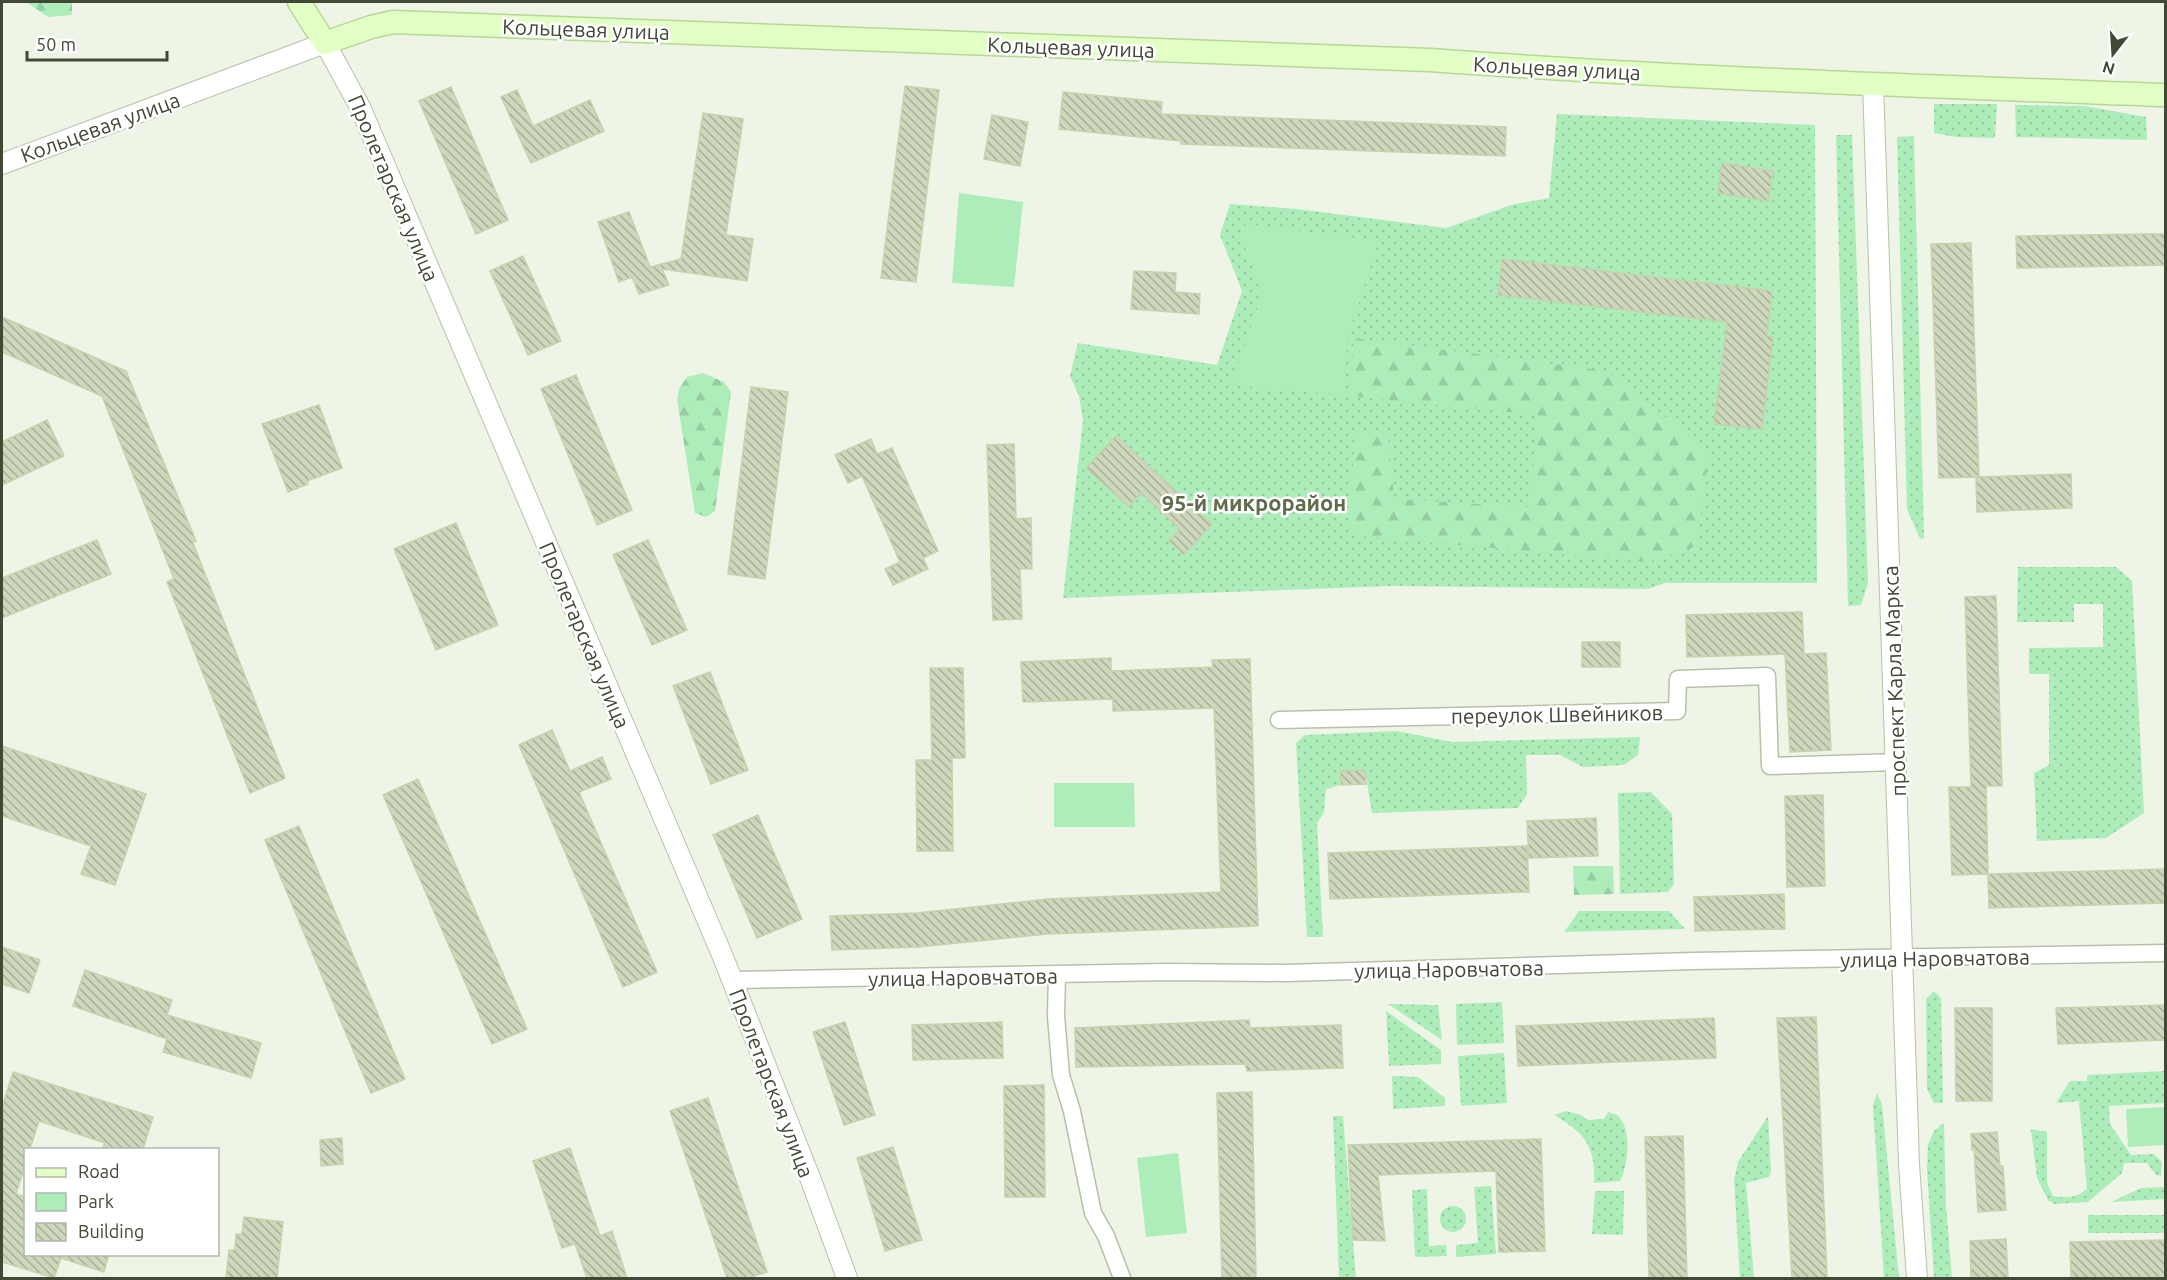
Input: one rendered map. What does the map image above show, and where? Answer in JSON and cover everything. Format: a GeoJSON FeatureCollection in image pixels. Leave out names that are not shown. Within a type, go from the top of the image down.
{"type":"FeatureCollection","features":[{"type":"Feature","properties":{"kind":"main road","name":"Пролетарская улица"},"geometry":{"type":"LineString","coordinates":[[300,2],[325,44]]}},
{"type":"Feature","properties":{"kind":"main road","name":"Кольцевая улица"},"geometry":{"type":"LineString","coordinates":[[325,44],[370,27],[393,22],[1430,60],[1536,68],[2166,95]]}},
{"type":"Feature","properties":{"kind":"street","name":"Кольцевая улица"},"geometry":{"type":"LineString","coordinates":[[2,164],[325,44]]}},
{"type":"Feature","properties":{"kind":"street","name":"Пролетарская улица"},"geometry":{"type":"LineString","coordinates":[[325,44],[360,107],[732,980],[847,1278]]}},
{"type":"Feature","properties":{"kind":"street","name":"проспект Карла Маркса"},"geometry":{"type":"LineString","coordinates":[[1873,83],[1910,1164],[1917,1278]]}},
{"type":"Feature","properties":{"kind":"street","name":"переулок Швейников"},"geometry":{"type":"LineString","coordinates":[[1279,720],[1677,711],[1678,678],[1767,676],[1770,766],[1897,762]]}},
{"type":"Feature","properties":{"kind":"street","name":"улица Наровчатова"},"geometry":{"type":"LineString","coordinates":[[732,980],[1166,972],[1309,973],[1693,961],[2166,953]]}},
{"type":"Feature","properties":{"kind":"street"},"geometry":{"type":"LineString","coordinates":[[1057,975],[1056,1016],[1061,1075],[1072,1111],[1094,1213],[1106,1236],[1122,1278]]}},
{"type":"Feature","properties":{"kind":"green space"},"geometry":{"type":"Polygon","coordinates":[[[26,2],[72,2],[72,15],[48,17],[26,2]]]}},
{"type":"Feature","properties":{"kind":"green space"},"geometry":{"type":"Polygon","coordinates":[[[1934,104],[1997,104],[1995,138],[1956,137],[1934,133],[1934,104]]]}},
{"type":"Feature","properties":{"kind":"green space"},"geometry":{"type":"Polygon","coordinates":[[[2015,105],[2085,106],[2146,117],[2147,140],[2016,137],[2015,105]]]}},
{"type":"Feature","properties":{"kind":"green space"},"geometry":{"type":"Polygon","coordinates":[[[1557,114],[1815,125],[1817,583],[1665,583],[1648,589],[1392,586],[1063,598],[1083,420],[1079,396],[1070,376],[1078,343],[1217,365],[1242,291],[1220,235],[1230,204],[1297,209],[1446,228],[1511,205],[1549,198],[1557,114]]]}},
{"type":"Feature","properties":{"kind":"green space"},"geometry":{"type":"Polygon","coordinates":[[[1836,135],[1852,135],[1868,583],[1861,605],[1848,606],[1836,135]]]}},
{"type":"Feature","properties":{"kind":"green space"},"geometry":{"type":"Polygon","coordinates":[[[1914,136],[1924,538],[1920,539],[1907,509],[1897,137],[1914,136]]]}},
{"type":"Feature","properties":{"kind":"green space"},"geometry":{"type":"Polygon","coordinates":[[[959,193],[1023,202],[1014,287],[952,283],[959,193]]]}},
{"type":"Feature","properties":{"kind":"green space"},"geometry":{"type":"Polygon","coordinates":[[[1246,224],[1379,241],[1348,336],[1343,395],[1231,385],[1263,292],[1240,235],[1246,224]]]}},
{"type":"Feature","properties":{"kind":"green space"},"geometry":{"type":"Polygon","coordinates":[[[1354,338],[1606,371],[1709,451],[1697,546],[1649,562],[1349,535],[1355,431],[1388,434],[1394,499],[1529,507],[1538,415],[1350,396],[1354,338]]]}},
{"type":"Feature","properties":{"kind":"green space"},"geometry":{"type":"Polygon","coordinates":[[[703,373],[724,382],[731,392],[715,511],[706,517],[695,513],[677,399],[679,389],[687,377],[703,373]]]}},
{"type":"Feature","properties":{"kind":"green space"},"geometry":{"type":"Polygon","coordinates":[[[2018,567],[2116,567],[2132,581],[2144,813],[2106,838],[2037,841],[2034,773],[2049,765],[2049,674],[2029,674],[2029,648],[2103,647],[2103,604],[2074,604],[2074,622],[2017,622],[2018,567]]]}},
{"type":"Feature","properties":{"kind":"green space"},"geometry":{"type":"Polygon","coordinates":[[[1397,731],[1452,742],[1640,737],[1638,755],[1624,765],[1583,767],[1560,755],[1526,755],[1527,794],[1518,808],[1372,813],[1365,770],[1340,771],[1341,785],[1326,789],[1324,813],[1317,823],[1323,937],[1307,937],[1296,743],[1305,735],[1397,731]]]}},
{"type":"Feature","properties":{"kind":"green space"},"geometry":{"type":"Polygon","coordinates":[[[1054,783],[1134,783],[1135,827],[1054,827],[1054,783]]]}},
{"type":"Feature","properties":{"kind":"green space"},"geometry":{"type":"Polygon","coordinates":[[[1651,792],[1672,814],[1674,884],[1668,892],[1620,894],[1618,793],[1651,792]]]}},
{"type":"Feature","properties":{"kind":"green space"},"geometry":{"type":"Polygon","coordinates":[[[1573,866],[1613,866],[1614,894],[1574,895],[1573,866]]]}},
{"type":"Feature","properties":{"kind":"green space"},"geometry":{"type":"Polygon","coordinates":[[[1579,911],[1669,911],[1685,929],[1564,932],[1579,911]]]}},
{"type":"Feature","properties":{"kind":"green space"},"geometry":{"type":"Polygon","coordinates":[[[1934,991],[1941,998],[1943,1103],[1934,1103],[1927,1089],[1926,999],[1934,991]]]}},
{"type":"Feature","properties":{"kind":"green space"},"geometry":{"type":"Polygon","coordinates":[[[1502,1002],[1504,1043],[1457,1045],[1456,1004],[1502,1002]]]}},
{"type":"Feature","properties":{"kind":"green space"},"geometry":{"type":"Polygon","coordinates":[[[1388,1004],[1438,1005],[1442,1040],[1388,1004]]]}},
{"type":"Feature","properties":{"kind":"green space"},"geometry":{"type":"Polygon","coordinates":[[[1386,1011],[1441,1050],[1441,1064],[1389,1066],[1386,1011]]]}},
{"type":"Feature","properties":{"kind":"green space"},"geometry":{"type":"Polygon","coordinates":[[[1504,1053],[1507,1103],[1461,1106],[1458,1056],[1504,1053]]]}},
{"type":"Feature","properties":{"kind":"green space"},"geometry":{"type":"Polygon","coordinates":[[[2165,1071],[2165,1103],[2109,1106],[2110,1124],[2131,1155],[2154,1154],[2162,1162],[2161,1176],[2156,1175],[2147,1163],[2124,1163],[2122,1173],[2088,1202],[2054,1204],[2048,1200],[2037,1178],[2031,1129],[2047,1132],[2047,1183],[2053,1196],[2071,1197],[2087,1189],[2079,1101],[2056,1103],[2070,1081],[2087,1081],[2087,1075],[2165,1071]]]}},
{"type":"Feature","properties":{"kind":"green space"},"geometry":{"type":"Polygon","coordinates":[[[1392,1076],[1418,1077],[1445,1098],[1445,1106],[1393,1109],[1392,1076]]]}},
{"type":"Feature","properties":{"kind":"green space"},"geometry":{"type":"Polygon","coordinates":[[[1877,1093],[1882,1105],[1899,1278],[1884,1278],[1873,1105],[1877,1093]]]}},
{"type":"Feature","properties":{"kind":"green space"},"geometry":{"type":"Polygon","coordinates":[[[2165,1107],[2165,1145],[2128,1147],[2126,1109],[2165,1107]]]}},
{"type":"Feature","properties":{"kind":"green space"},"geometry":{"type":"Polygon","coordinates":[[[1566,1111],[1581,1115],[1588,1120],[1604,1119],[1608,1112],[1617,1115],[1622,1121],[1628,1147],[1620,1181],[1594,1183],[1593,1160],[1586,1142],[1574,1128],[1554,1115],[1566,1111]]]}},
{"type":"Feature","properties":{"kind":"green space"},"geometry":{"type":"Polygon","coordinates":[[[1333,1116],[1343,1116],[1356,1278],[1339,1278],[1333,1116]]]}},
{"type":"Feature","properties":{"kind":"green space"},"geometry":{"type":"Polygon","coordinates":[[[1768,1116],[1771,1171],[1769,1177],[1746,1183],[1754,1278],[1740,1278],[1734,1180],[1738,1162],[1768,1116]]]}},
{"type":"Feature","properties":{"kind":"green space"},"geometry":{"type":"Polygon","coordinates":[[[1944,1123],[1946,1206],[1952,1278],[1934,1278],[1927,1169],[1928,1144],[1934,1131],[1944,1123]]]}},
{"type":"Feature","properties":{"kind":"green space"},"geometry":{"type":"Polygon","coordinates":[[[1178,1153],[1187,1233],[1146,1237],[1137,1158],[1178,1153]]]}},
{"type":"Feature","properties":{"kind":"green space"},"geometry":{"type":"Polygon","coordinates":[[[2165,1185],[2165,1199],[2111,1202],[2141,1188],[2164,1187],[2165,1185]]]}},
{"type":"Feature","properties":{"kind":"green space"},"geometry":{"type":"Polygon","coordinates":[[[1491,1186],[1496,1254],[1456,1257],[1456,1245],[1478,1243],[1474,1187],[1491,1186]]]}},
{"type":"Feature","properties":{"kind":"green space"},"geometry":{"type":"Polygon","coordinates":[[[1427,1189],[1429,1246],[1446,1245],[1447,1256],[1415,1257],[1412,1190],[1427,1189]]]}},
{"type":"Feature","properties":{"kind":"green space"},"geometry":{"type":"Polygon","coordinates":[[[1595,1191],[1624,1191],[1623,1235],[1592,1234],[1595,1191]]]}},
{"type":"Feature","properties":{"kind":"green space"},"geometry":{"type":"Polygon","coordinates":[[[1453,1206],[1462,1210],[1466,1219],[1462,1228],[1453,1232],[1444,1228],[1440,1219],[1444,1210],[1453,1206]]]}},
{"type":"Feature","properties":{"kind":"green space"},"geometry":{"type":"Polygon","coordinates":[[[2088,1215],[2165,1215],[2165,1233],[2088,1233],[2088,1215]]]}},
{"type":"Feature","properties":{"kind":"building"},"geometry":{"type":"Polygon","coordinates":[[[905,86],[939,90],[916,282],[881,278],[905,86]]]}},
{"type":"Feature","properties":{"kind":"building"},"geometry":{"type":"Polygon","coordinates":[[[451,87],[508,220],[476,234],[419,101],[451,87]]]}},
{"type":"Feature","properties":{"kind":"building"},"geometry":{"type":"Polygon","coordinates":[[[517,90],[533,126],[590,100],[604,131],[531,163],[501,97],[517,90]]]}},
{"type":"Feature","properties":{"kind":"building"},"geometry":{"type":"Polygon","coordinates":[[[1063,92],[1162,102],[1161,114],[1506,127],[1505,156],[1181,144],[1181,141],[1059,129],[1063,92]]]}},
{"type":"Feature","properties":{"kind":"building"},"geometry":{"type":"Polygon","coordinates":[[[703,113],[743,119],[726,235],[753,239],[747,281],[662,269],[669,285],[639,294],[632,277],[619,282],[598,222],[629,212],[650,267],[681,259],[703,113]]]}},
{"type":"Feature","properties":{"kind":"building"},"geometry":{"type":"Polygon","coordinates":[[[992,115],[1028,122],[1020,166],[984,159],[992,115]]]}},
{"type":"Feature","properties":{"kind":"building"},"geometry":{"type":"Polygon","coordinates":[[[1722,163],[1773,171],[1768,201],[1718,193],[1722,163]]]}},
{"type":"Feature","properties":{"kind":"building"},"geometry":{"type":"Polygon","coordinates":[[[2166,234],[2166,265],[2017,268],[2016,236],[2166,234]]]}},
{"type":"Feature","properties":{"kind":"building"},"geometry":{"type":"Polygon","coordinates":[[[1971,243],[1979,477],[1939,478],[1931,244],[1971,243]]]}},
{"type":"Feature","properties":{"kind":"building"},"geometry":{"type":"Polygon","coordinates":[[[523,256],[561,341],[528,355],[490,271],[523,256]]]}},
{"type":"Feature","properties":{"kind":"building"},"geometry":{"type":"Polygon","coordinates":[[[1502,259],[1772,291],[1767,336],[1773,337],[1762,429],[1714,424],[1727,322],[1498,295],[1502,259]]]}},
{"type":"Feature","properties":{"kind":"building"},"geometry":{"type":"Polygon","coordinates":[[[1134,271],[1176,273],[1175,292],[1200,294],[1199,314],[1131,309],[1134,271]]]}},
{"type":"Feature","properties":{"kind":"building"},"geometry":{"type":"Polygon","coordinates":[[[2,317],[126,371],[196,541],[193,543],[285,778],[250,793],[167,582],[174,579],[102,396],[2,352],[2,317]]]}},
{"type":"Feature","properties":{"kind":"building"},"geometry":{"type":"Polygon","coordinates":[[[576,375],[632,510],[597,525],[541,389],[576,375]]]}},
{"type":"Feature","properties":{"kind":"building"},"geometry":{"type":"Polygon","coordinates":[[[751,387],[788,392],[765,579],[728,574],[751,387]]]}},
{"type":"Feature","properties":{"kind":"building"},"geometry":{"type":"Polygon","coordinates":[[[319,405],[342,468],[307,481],[308,484],[288,492],[262,424],[319,405]]]}},
{"type":"Feature","properties":{"kind":"building"},"geometry":{"type":"Polygon","coordinates":[[[47,420],[64,456],[2,485],[2,442],[47,420]]]}},
{"type":"Feature","properties":{"kind":"building"},"geometry":{"type":"Polygon","coordinates":[[[1116,436],[1212,524],[1184,555],[1169,541],[1180,529],[1141,493],[1129,507],[1086,468],[1116,436]]]}},
{"type":"Feature","properties":{"kind":"building"},"geometry":{"type":"Polygon","coordinates":[[[871,439],[877,454],[892,448],[938,551],[923,558],[928,569],[893,585],[885,569],[900,562],[862,476],[848,483],[835,455],[871,439]]]}},
{"type":"Feature","properties":{"kind":"building"},"geometry":{"type":"Polygon","coordinates":[[[1014,444],[1016,519],[1031,518],[1032,569],[1020,569],[1022,619],[993,620],[987,445],[1014,444]]]}},
{"type":"Feature","properties":{"kind":"building"},"geometry":{"type":"Polygon","coordinates":[[[2071,474],[2072,508],[1977,512],[1976,477],[2071,474]]]}},
{"type":"Feature","properties":{"kind":"building"},"geometry":{"type":"Polygon","coordinates":[[[456,523],[498,625],[436,650],[394,549],[456,523]]]}},
{"type":"Feature","properties":{"kind":"building"},"geometry":{"type":"Polygon","coordinates":[[[97,540],[111,574],[2,618],[2,578],[97,540]]]}},
{"type":"Feature","properties":{"kind":"building"},"geometry":{"type":"Polygon","coordinates":[[[648,540],[687,630],[652,645],[613,555],[648,540]]]}},
{"type":"Feature","properties":{"kind":"building"},"geometry":{"type":"Polygon","coordinates":[[[1996,596],[2002,786],[1986,786],[1988,874],[1952,875],[1949,787],[1971,787],[1965,597],[1996,596]]]}},
{"type":"Feature","properties":{"kind":"building"},"geometry":{"type":"Polygon","coordinates":[[[1802,612],[1804,654],[1826,653],[1831,750],[1790,752],[1785,654],[1687,657],[1686,615],[1802,612]]]}},
{"type":"Feature","properties":{"kind":"building"},"geometry":{"type":"Polygon","coordinates":[[[1582,642],[1620,642],[1620,667],[1582,667],[1582,642]]]}},
{"type":"Feature","properties":{"kind":"building"},"geometry":{"type":"Polygon","coordinates":[[[1111,658],[1111,671],[1213,667],[1212,660],[1250,659],[1258,926],[1047,934],[918,947],[832,950],[830,916],[917,913],[1048,899],[1221,892],[1214,708],[1113,711],[1113,699],[1023,702],[1021,662],[1111,658]]]}},
{"type":"Feature","properties":{"kind":"building"},"geometry":{"type":"Polygon","coordinates":[[[930,668],[963,668],[965,758],[952,758],[953,851],[917,851],[916,760],[932,760],[930,668]]]}},
{"type":"Feature","properties":{"kind":"building"},"geometry":{"type":"Polygon","coordinates":[[[710,672],[748,770],[711,784],[673,686],[710,672]]]}},
{"type":"Feature","properties":{"kind":"building"},"geometry":{"type":"Polygon","coordinates":[[[552,730],[570,771],[602,757],[611,779],[579,792],[657,972],[623,987],[519,745],[552,730]]]}},
{"type":"Feature","properties":{"kind":"building"},"geometry":{"type":"Polygon","coordinates":[[[2,746],[146,794],[115,885],[81,874],[91,846],[2,816],[2,746]]]}},
{"type":"Feature","properties":{"kind":"building"},"geometry":{"type":"Polygon","coordinates":[[[1365,770],[1366,784],[1341,785],[1340,771],[1365,770]]]}},
{"type":"Feature","properties":{"kind":"building"},"geometry":{"type":"Polygon","coordinates":[[[418,779],[527,1029],[492,1044],[383,795],[418,779]]]}},
{"type":"Feature","properties":{"kind":"building"},"geometry":{"type":"Polygon","coordinates":[[[1823,795],[1825,886],[1787,887],[1785,796],[1823,795]]]}},
{"type":"Feature","properties":{"kind":"building"},"geometry":{"type":"Polygon","coordinates":[[[758,815],[802,919],[757,938],[713,835],[758,815]]]}},
{"type":"Feature","properties":{"kind":"building"},"geometry":{"type":"Polygon","coordinates":[[[1596,818],[1598,856],[1529,858],[1527,821],[1596,818]]]}},
{"type":"Feature","properties":{"kind":"building"},"geometry":{"type":"Polygon","coordinates":[[[299,826],[405,1079],[371,1093],[265,840],[299,826]]]}},
{"type":"Feature","properties":{"kind":"building"},"geometry":{"type":"Polygon","coordinates":[[[1527,846],[1529,892],[1330,899],[1328,853],[1527,846]]]}},
{"type":"Feature","properties":{"kind":"building"},"geometry":{"type":"Polygon","coordinates":[[[2166,869],[2166,903],[1989,908],[1988,874],[2166,869]]]}},
{"type":"Feature","properties":{"kind":"building"},"geometry":{"type":"Polygon","coordinates":[[[1784,894],[1785,929],[1695,931],[1694,897],[1784,894]]]}},
{"type":"Feature","properties":{"kind":"building"},"geometry":{"type":"Polygon","coordinates":[[[2,947],[40,960],[29,993],[2,984],[2,947]]]}},
{"type":"Feature","properties":{"kind":"building"},"geometry":{"type":"Polygon","coordinates":[[[85,970],[172,1000],[167,1015],[261,1043],[251,1078],[163,1052],[167,1039],[73,1006],[85,970]]]}},
{"type":"Feature","properties":{"kind":"building"},"geometry":{"type":"Polygon","coordinates":[[[2166,1005],[2166,1040],[2058,1044],[2056,1008],[2166,1005]]]}},
{"type":"Feature","properties":{"kind":"building"},"geometry":{"type":"Polygon","coordinates":[[[1955,1008],[1992,1008],[1992,1101],[1956,1101],[1955,1008]]]}},
{"type":"Feature","properties":{"kind":"building"},"geometry":{"type":"Polygon","coordinates":[[[1816,1017],[1827,1278],[1792,1278],[1777,1018],[1816,1017]]]}},
{"type":"Feature","properties":{"kind":"building"},"geometry":{"type":"Polygon","coordinates":[[[1714,1018],[1716,1058],[1518,1066],[1516,1026],[1714,1018]]]}},
{"type":"Feature","properties":{"kind":"building"},"geometry":{"type":"Polygon","coordinates":[[[1249,1020],[1250,1028],[1341,1025],[1343,1068],[1247,1071],[1245,1064],[1076,1067],[1075,1028],[1249,1020]]]}},
{"type":"Feature","properties":{"kind":"building"},"geometry":{"type":"Polygon","coordinates":[[[845,1022],[875,1115],[844,1125],[813,1032],[845,1022]]]}},
{"type":"Feature","properties":{"kind":"building"},"geometry":{"type":"Polygon","coordinates":[[[1002,1022],[1003,1058],[913,1060],[912,1025],[1002,1022]]]}},
{"type":"Feature","properties":{"kind":"building"},"geometry":{"type":"Polygon","coordinates":[[[13,1072],[153,1117],[143,1148],[102,1148],[105,1143],[39,1121],[30,1148],[24,1148],[24,1169],[16,1194],[24,1196],[24,1256],[108,1256],[104,1272],[61,1258],[54,1278],[2,1262],[2,1107],[13,1072]]]}},
{"type":"Feature","properties":{"kind":"building"},"geometry":{"type":"Polygon","coordinates":[[[1044,1085],[1045,1197],[1005,1197],[1004,1086],[1044,1085]]]}},
{"type":"Feature","properties":{"kind":"building"},"geometry":{"type":"Polygon","coordinates":[[[1252,1092],[1256,1277],[1222,1278],[1217,1093],[1252,1092]]]}},
{"type":"Feature","properties":{"kind":"building"},"geometry":{"type":"Polygon","coordinates":[[[708,1098],[767,1272],[748,1278],[727,1278],[670,1111],[708,1098]]]}},
{"type":"Feature","properties":{"kind":"building"},"geometry":{"type":"Polygon","coordinates":[[[1997,1132],[2000,1166],[2003,1166],[2006,1210],[1978,1212],[1971,1134],[1997,1132]]]}},
{"type":"Feature","properties":{"kind":"building"},"geometry":{"type":"Polygon","coordinates":[[[1683,1136],[1687,1278],[1649,1278],[1645,1137],[1683,1136]]]}},
{"type":"Feature","properties":{"kind":"building"},"geometry":{"type":"Polygon","coordinates":[[[342,1138],[343,1164],[321,1166],[320,1140],[342,1138]]]}},
{"type":"Feature","properties":{"kind":"building"},"geometry":{"type":"Polygon","coordinates":[[[1541,1139],[1545,1251],[1499,1252],[1496,1171],[1378,1175],[1385,1241],[1353,1240],[1348,1145],[1541,1139]]]}},
{"type":"Feature","properties":{"kind":"building"},"geometry":{"type":"Polygon","coordinates":[[[893,1147],[922,1240],[885,1251],[857,1158],[893,1147]]]}},
{"type":"Feature","properties":{"kind":"building"},"geometry":{"type":"Polygon","coordinates":[[[570,1148],[600,1236],[612,1231],[627,1278],[587,1278],[575,1244],[562,1248],[533,1161],[570,1148]]]}},
{"type":"Feature","properties":{"kind":"building"},"geometry":{"type":"Polygon","coordinates":[[[244,1217],[283,1222],[277,1278],[226,1278],[229,1250],[235,1250],[236,1234],[242,1234],[244,1217]]]}},
{"type":"Feature","properties":{"kind":"building"},"geometry":{"type":"Polygon","coordinates":[[[2006,1239],[2008,1278],[1971,1278],[1970,1241],[2006,1239]]]}},
{"type":"Feature","properties":{"kind":"building"},"geometry":{"type":"Polygon","coordinates":[[[2166,1240],[2166,1277],[2071,1278],[2070,1242],[2166,1240]]]}},
{"type":"Feature","properties":{"kind":"district","name":"95-й микрорайон"},"geometry":{"type":"Point","coordinates":[1254,502]}}]}
